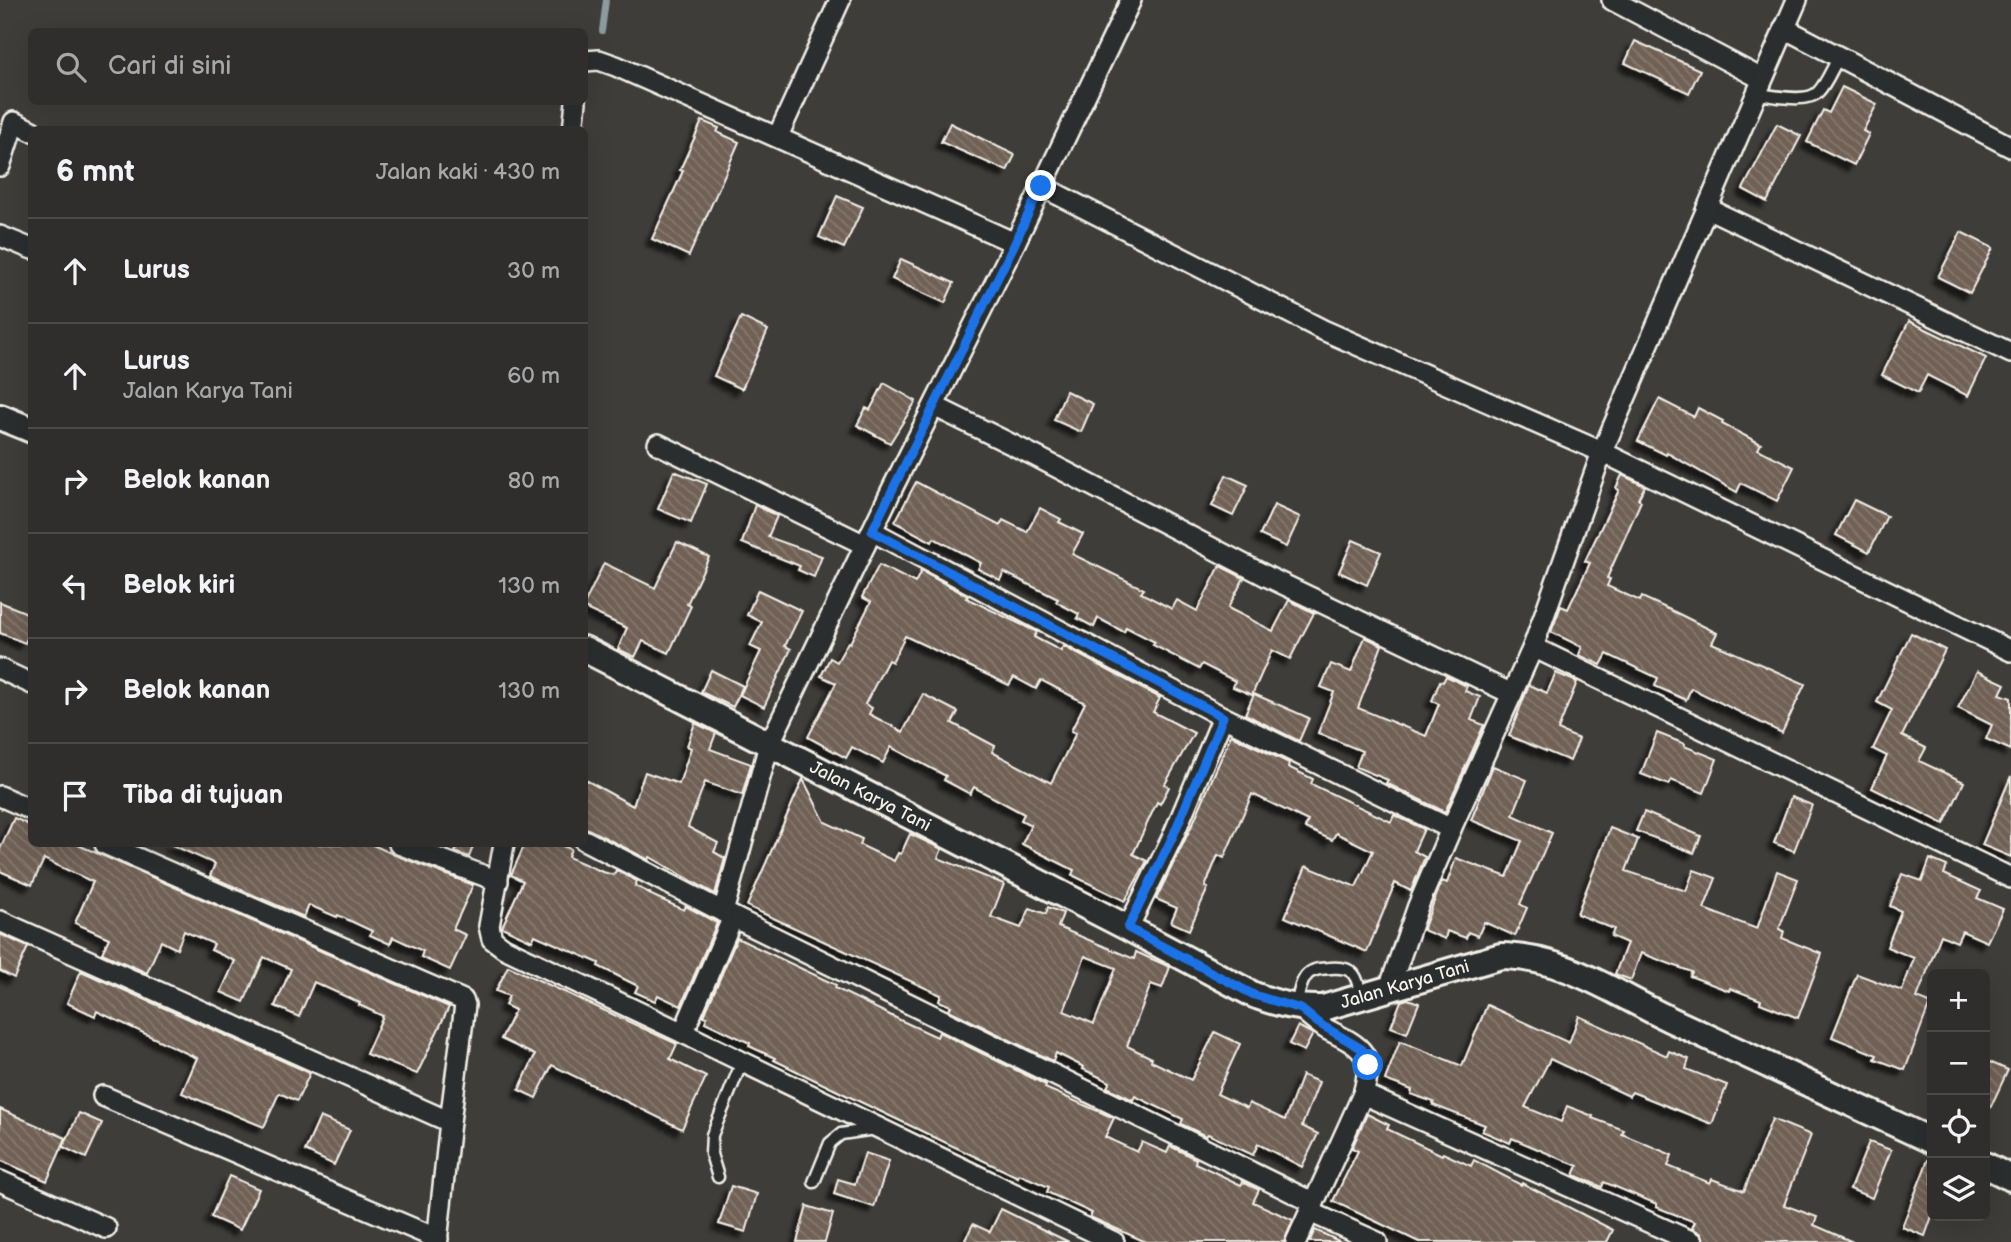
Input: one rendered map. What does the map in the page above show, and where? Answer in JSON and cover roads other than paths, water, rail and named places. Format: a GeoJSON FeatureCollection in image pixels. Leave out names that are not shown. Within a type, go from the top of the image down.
{"type":"FeatureCollection","features":[{"type":"Feature","properties":{"kind":"street"},"geometry":{"type":"LineString","coordinates":[[778,136],[840,0]]}},
{"type":"Feature","properties":{"kind":"street"},"geometry":{"type":"LineString","coordinates":[[683,1034],[728,915],[769,745],[1131,0]]}},
{"type":"Feature","properties":{"kind":"street"},"geometry":{"type":"LineString","coordinates":[[1612,0],[1759,86]]}},
{"type":"Feature","properties":{"kind":"street"},"geometry":{"type":"LineString","coordinates":[[1389,989],[1418,906],[1533,647],[1601,452],[1797,0]]}},
{"type":"Feature","properties":{"kind":"street"},"geometry":{"type":"LineString","coordinates":[[1784,28],[2011,146]]}},
{"type":"Feature","properties":{"kind":"street"},"geometry":{"type":"LineString","coordinates":[[588,61],[600,60],[616,65],[1015,243]]}},
{"type":"Feature","properties":{"kind":"street"},"geometry":{"type":"LineString","coordinates":[[573,126],[576,105]]}},
{"type":"Feature","properties":{"kind":"street"},"geometry":{"type":"LineString","coordinates":[[0,166],[14,122],[28,129]]}},
{"type":"Feature","properties":{"kind":"street"},"geometry":{"type":"LineString","coordinates":[[1041,186],[1322,330],[1601,452],[2011,651]]}},
{"type":"Feature","properties":{"kind":"street"},"geometry":{"type":"LineString","coordinates":[[1707,208],[2011,353]]}},
{"type":"Feature","properties":{"kind":"street"},"geometry":{"type":"LineString","coordinates":[[0,236],[28,248]]}},
{"type":"Feature","properties":{"kind":"street"},"geometry":{"type":"LineString","coordinates":[[934,406],[1268,577],[1512,694]]}},
{"type":"Feature","properties":{"kind":"street"},"geometry":{"type":"LineString","coordinates":[[0,418],[28,428]]}},
{"type":"Feature","properties":{"kind":"street"},"geometry":{"type":"LineString","coordinates":[[658,444],[869,538],[1451,829]]}},
{"type":"Feature","properties":{"kind":"street"},"geometry":{"type":"LineString","coordinates":[[1533,647],[2011,878]]}},
{"type":"Feature","properties":{"kind":"street","name":"Jalan Karya Tani"},"geometry":{"type":"LineString","coordinates":[[588,651],[1254,995],[1298,1008],[1323,1008],[1500,956],[1544,960],[1561,965],[1927,1139]]}},
{"type":"Feature","properties":{"kind":"street"},"geometry":{"type":"LineString","coordinates":[[0,669],[28,682]]}},
{"type":"Feature","properties":{"kind":"street"},"geometry":{"type":"LineString","coordinates":[[1128,928],[1178,824],[1223,717]]}},
{"type":"Feature","properties":{"kind":"street"},"geometry":{"type":"LineString","coordinates":[[0,796],[28,808]]}},
{"type":"Feature","properties":{"kind":"street"},"geometry":{"type":"LineString","coordinates":[[588,842],[1377,1242]]}},
{"type":"Feature","properties":{"kind":"street"},"geometry":{"type":"LineString","coordinates":[[103,1096],[438,1241],[450,1122],[466,1005],[463,1000],[112,847]]}},
{"type":"Feature","properties":{"kind":"street"},"geometry":{"type":"LineString","coordinates":[[407,847],[498,881]]}},
{"type":"Feature","properties":{"kind":"street"},"geometry":{"type":"LineString","coordinates":[[504,847],[489,926],[492,939],[496,943],[1114,1242]]}},
{"type":"Feature","properties":{"kind":"street"},"geometry":{"type":"LineString","coordinates":[[0,921],[450,1122]]}},
{"type":"Feature","properties":{"kind":"street"},"geometry":{"type":"LineString","coordinates":[[1296,1242],[1363,1094],[1368,1065],[1362,1049],[1298,1008]]}},
{"type":"Feature","properties":{"kind":"street"},"geometry":{"type":"LineString","coordinates":[[1363,1094],[1693,1242]]}},
{"type":"Feature","properties":{"kind":"street"},"geometry":{"type":"LineString","coordinates":[[1990,1168],[2011,1178]]}},
{"type":"Feature","properties":{"kind":"street"},"geometry":{"type":"LineString","coordinates":[[0,1181],[106,1228]]}},
{"type":"Feature","properties":{"kind":"lane"},"geometry":{"type":"LineString","coordinates":[[1759,86],[1790,97],[1812,97],[1819,91],[1839,57]]}},
{"type":"Feature","properties":{"kind":"lane"},"geometry":{"type":"LineString","coordinates":[[1298,1008],[1302,982],[1309,972],[1317,969],[1340,967],[1350,970],[1357,978],[1361,997]]}},
{"type":"Feature","properties":{"kind":"lane"},"geometry":{"type":"LineString","coordinates":[[718,1177],[711,1154],[712,1135],[741,1062]]}},
{"type":"Feature","properties":{"kind":"lane"},"geometry":{"type":"LineString","coordinates":[[814,1182],[830,1143],[841,1134],[880,1128]]}},
{"type":"Feature","properties":{"kind":"waterway"},"geometry":{"type":"LineString","coordinates":[[602,31],[606,0]]}}]}
